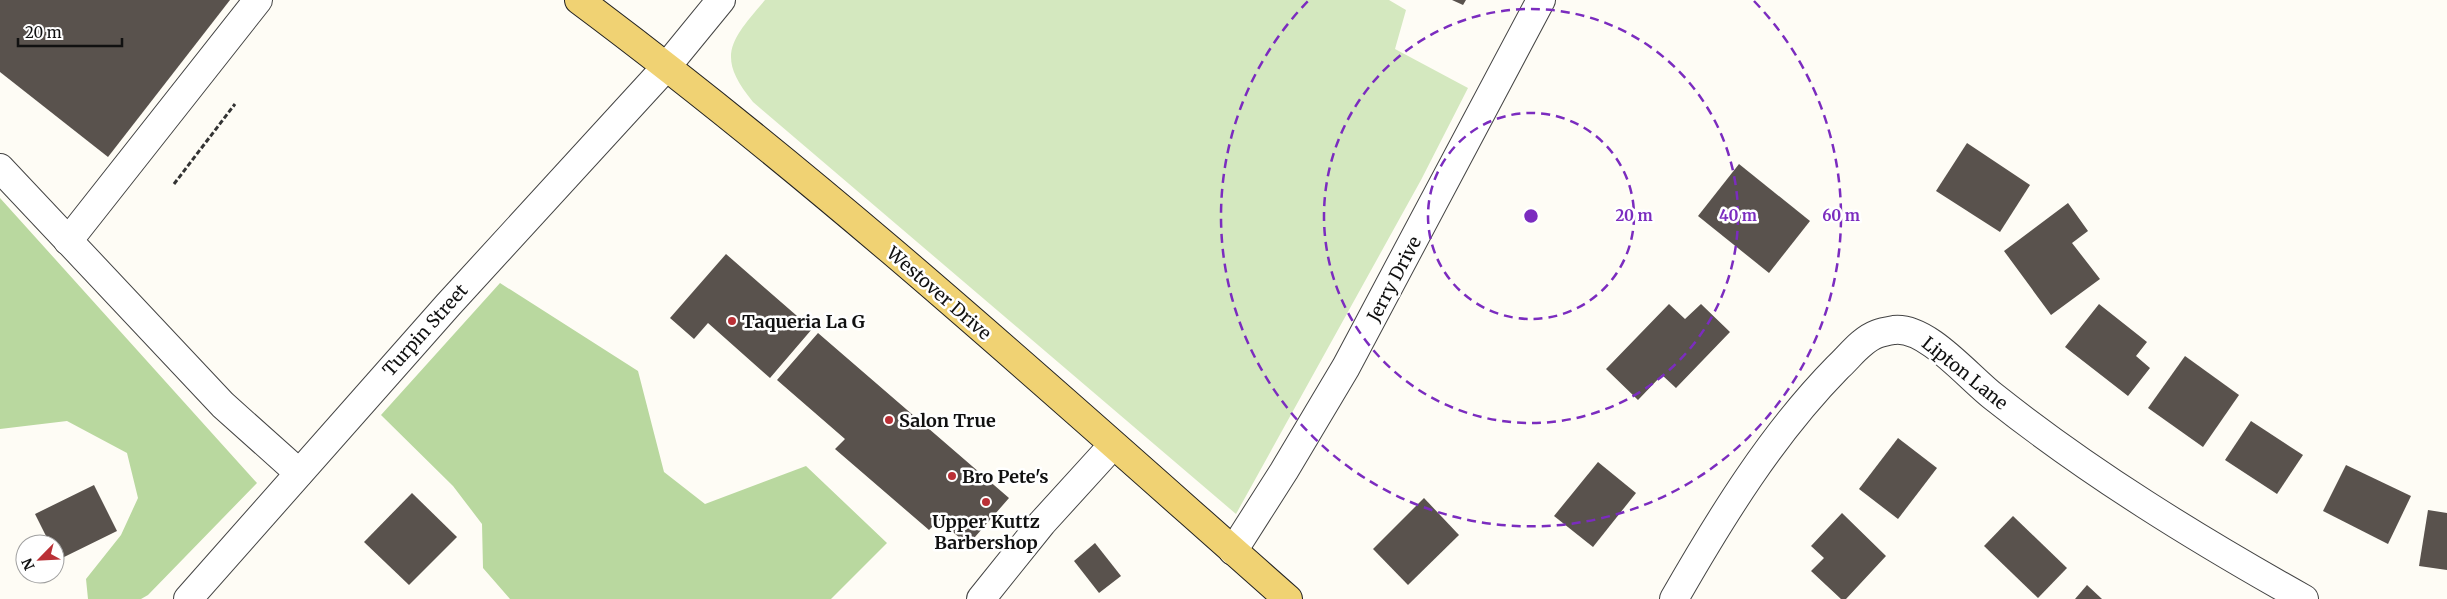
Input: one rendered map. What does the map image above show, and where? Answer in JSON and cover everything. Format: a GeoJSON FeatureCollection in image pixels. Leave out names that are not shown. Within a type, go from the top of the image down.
{"type":"FeatureCollection","features":[{"type":"Feature","properties":{"kind":"main road","name":"Westover Drive"},"geometry":{"type":"LineString","coordinates":[[579,0],[667,66],[859,225],[1288,599]]}},
{"type":"Feature","properties":{"kind":"street"},"geometry":{"type":"LineString","coordinates":[[68,241],[258,0]]}},
{"type":"Feature","properties":{"kind":"street","name":"Turpin Street"},"geometry":{"type":"LineString","coordinates":[[188,599],[448,304],[667,66],[721,0]]}},
{"type":"Feature","properties":{"kind":"street","name":"Jerry Drive"},"geometry":{"type":"LineString","coordinates":[[1233,551],[1284,471],[1346,367],[1541,0]]}},
{"type":"Feature","properties":{"kind":"street"},"geometry":{"type":"LineString","coordinates":[[0,168],[223,405],[299,473]]}},
{"type":"Feature","properties":{"kind":"street","name":"Lipton Lane"},"geometry":{"type":"LineString","coordinates":[[1674,599],[1725,515],[1800,407],[1862,343],[1876,334],[1896,330],[1916,334],[1934,345],[1992,396],[2075,458],[2218,551],[2304,599]]}},
{"type":"Feature","properties":{"kind":"street"},"geometry":{"type":"LineString","coordinates":[[981,599],[1042,523],[1113,445]]}},
{"type":"Feature","properties":{"kind":"path"},"geometry":{"type":"LineString","coordinates":[[174,184],[235,104]]}},
{"type":"Feature","properties":{"kind":"green space"},"geometry":{"type":"Polygon","coordinates":[[[765,0],[1389,0],[1406,10],[1395,49],[1468,88],[1421,180],[1236,514],[753,102],[741,86],[734,72],[731,60],[732,49],[743,26],[765,0]]]}},
{"type":"Feature","properties":{"kind":"green space"},"geometry":{"type":"Polygon","coordinates":[[[0,198],[257,483],[148,595],[141,599],[88,599],[86,579],[121,535],[138,498],[127,453],[67,421],[0,429],[0,198]]]}},
{"type":"Feature","properties":{"kind":"green space"},"geometry":{"type":"Polygon","coordinates":[[[500,283],[638,371],[664,472],[705,504],[806,466],[887,543],[831,599],[510,599],[483,568],[482,524],[453,486],[381,415],[500,283]]]}},
{"type":"Feature","properties":{"kind":"building"},"geometry":{"type":"Polygon","coordinates":[[[0,0],[230,0],[108,157],[0,72],[0,0]]]}},
{"type":"Feature","properties":{"kind":"building"},"geometry":{"type":"Polygon","coordinates":[[[1452,0],[1466,0],[1463,5],[1452,0]]]}},
{"type":"Feature","properties":{"kind":"building"},"geometry":{"type":"Polygon","coordinates":[[[1967,143],[2030,185],[2000,232],[1936,191],[1967,143]]]}},
{"type":"Feature","properties":{"kind":"building"},"geometry":{"type":"Polygon","coordinates":[[[1739,164],[1810,221],[1769,273],[1698,216],[1739,164]]]}},
{"type":"Feature","properties":{"kind":"building"},"geometry":{"type":"Polygon","coordinates":[[[2068,203],[2088,231],[2072,243],[2100,279],[2051,315],[2004,251],[2068,203]]]}},
{"type":"Feature","properties":{"kind":"building","name":"Taqueria La G"},"geometry":{"type":"Polygon","coordinates":[[[726,254],[812,329],[770,378],[708,323],[694,339],[670,318],[726,254]]]}},
{"type":"Feature","properties":{"kind":"building"},"geometry":{"type":"Polygon","coordinates":[[[1669,304],[1685,319],[1701,304],[1730,332],[1676,388],[1662,375],[1638,400],[1606,369],[1669,304]]]}},
{"type":"Feature","properties":{"kind":"building"},"geometry":{"type":"Polygon","coordinates":[[[2099,304],[2147,342],[2136,356],[2150,368],[2128,396],[2065,347],[2099,304]]]}},
{"type":"Feature","properties":{"kind":"building"},"geometry":{"type":"Polygon","coordinates":[[[818,333],[1009,498],[968,545],[939,520],[929,530],[835,449],[845,439],[777,380],[818,333]]]}},
{"type":"Feature","properties":{"kind":"building"},"geometry":{"type":"Polygon","coordinates":[[[2185,356],[2239,395],[2203,447],[2148,408],[2185,356]]]}},
{"type":"Feature","properties":{"kind":"building"},"geometry":{"type":"Polygon","coordinates":[[[2251,421],[2303,455],[2277,494],[2225,460],[2251,421]]]}},
{"type":"Feature","properties":{"kind":"building"},"geometry":{"type":"Polygon","coordinates":[[[1898,438],[1937,468],[1898,519],[1859,489],[1898,438]]]}},
{"type":"Feature","properties":{"kind":"building"},"geometry":{"type":"Polygon","coordinates":[[[1598,462],[1636,493],[1593,547],[1554,516],[1598,462]]]}},
{"type":"Feature","properties":{"kind":"building"},"geometry":{"type":"Polygon","coordinates":[[[2346,465],[2411,496],[2388,544],[2323,511],[2346,465]]]}},
{"type":"Feature","properties":{"kind":"building"},"geometry":{"type":"Polygon","coordinates":[[[94,485],[117,531],[65,557],[65,534],[45,534],[35,514],[94,485]]]}},
{"type":"Feature","properties":{"kind":"building"},"geometry":{"type":"Polygon","coordinates":[[[412,493],[457,537],[409,585],[364,542],[412,493]]]}},
{"type":"Feature","properties":{"kind":"building"},"geometry":{"type":"Polygon","coordinates":[[[1424,498],[1459,535],[1408,585],[1373,549],[1424,498]]]}},
{"type":"Feature","properties":{"kind":"building"},"geometry":{"type":"Polygon","coordinates":[[[2428,510],[2447,513],[2447,570],[2419,566],[2428,510]]]}},
{"type":"Feature","properties":{"kind":"building"},"geometry":{"type":"Polygon","coordinates":[[[1842,513],[1886,556],[1846,599],[1841,599],[1811,571],[1824,558],[1811,546],[1842,513]]]}},
{"type":"Feature","properties":{"kind":"building"},"geometry":{"type":"Polygon","coordinates":[[[2013,516],[2067,568],[2038,598],[1984,546],[2013,516]]]}},
{"type":"Feature","properties":{"kind":"building"},"geometry":{"type":"Polygon","coordinates":[[[1095,543],[1121,576],[1099,593],[1074,561],[1095,543]]]}},
{"type":"Feature","properties":{"kind":"building"},"geometry":{"type":"Polygon","coordinates":[[[2087,585],[2102,599],[2075,599],[2087,585]]]}},
{"type":"Feature","properties":{"kind":"place","name":"Taqueria La G"},"geometry":{"type":"Point","coordinates":[732,321]}},
{"type":"Feature","properties":{"kind":"place","name":"Salon True"},"geometry":{"type":"Point","coordinates":[889,420]}},
{"type":"Feature","properties":{"kind":"place","name":"Bro Pete's"},"geometry":{"type":"Point","coordinates":[952,476]}},
{"type":"Feature","properties":{"kind":"place","name":"Upper Kuttz Barbershop"},"geometry":{"type":"Point","coordinates":[986,502]}}]}
